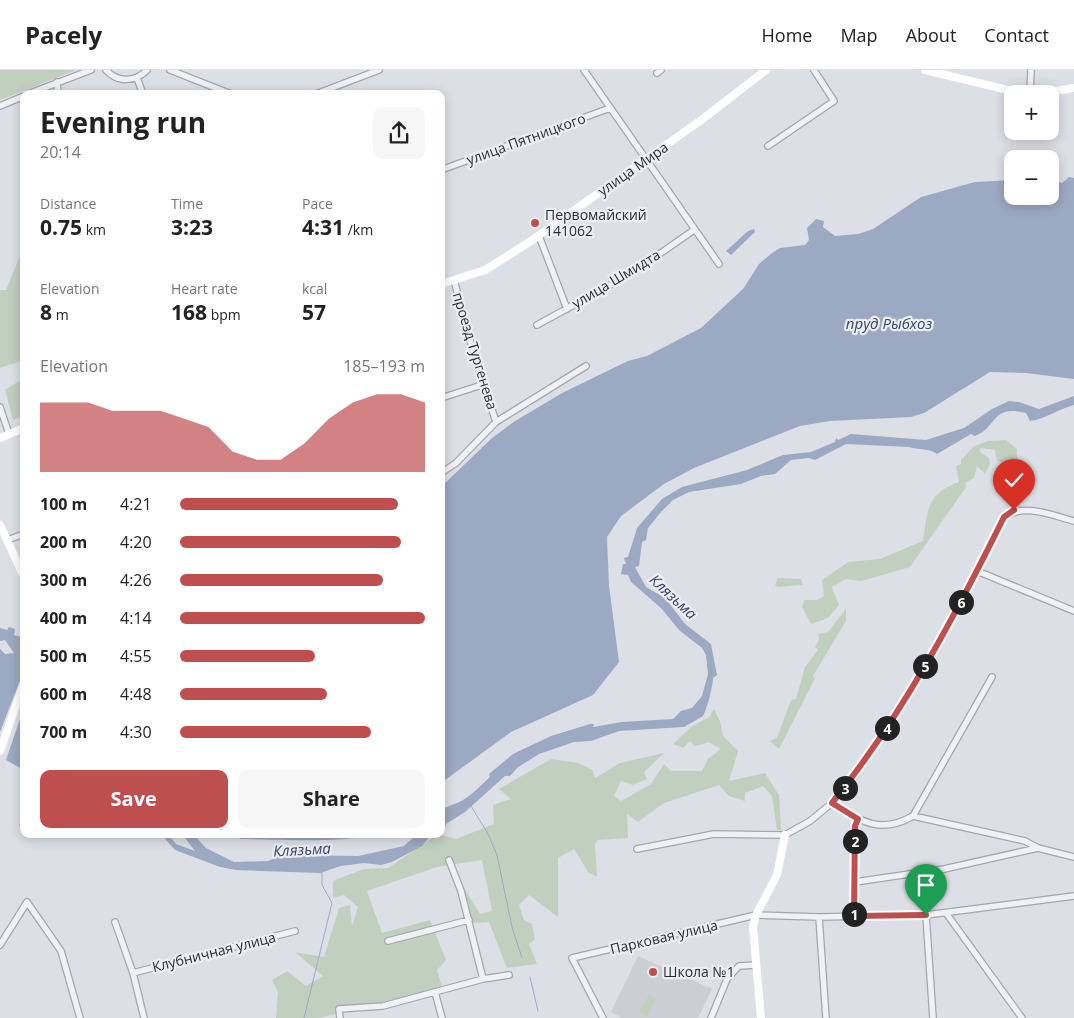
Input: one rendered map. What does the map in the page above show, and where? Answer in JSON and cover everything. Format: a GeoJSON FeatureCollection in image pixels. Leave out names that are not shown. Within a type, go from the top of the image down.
{"type":"FeatureCollection","features":[{"type":"Feature","properties":{"kind":"street"},"geometry":{"type":"LineString","coordinates":[[38,90],[91,70]]}},
{"type":"Feature","properties":{"kind":"street"},"geometry":{"type":"LineString","coordinates":[[106,70],[119,79],[137,78],[148,70]]}},
{"type":"Feature","properties":{"kind":"street"},"geometry":{"type":"LineString","coordinates":[[170,70],[221,90]]}},
{"type":"Feature","properties":{"kind":"street"},"geometry":{"type":"LineString","coordinates":[[327,90],[380,70]]}},
{"type":"Feature","properties":{"kind":"street"},"geometry":{"type":"LineString","coordinates":[[584,70],[694,230],[720,264]]}},
{"type":"Feature","properties":{"kind":"street","name":"улица Мира"},"geometry":{"type":"LineString","coordinates":[[445,283],[485,270],[539,236],[647,159],[766,70]]}},
{"type":"Feature","properties":{"kind":"street"},"geometry":{"type":"LineString","coordinates":[[768,146],[834,101],[814,70]]}},
{"type":"Feature","properties":{"kind":"street"},"geometry":{"type":"LineString","coordinates":[[925,70],[1004,87]]}},
{"type":"Feature","properties":{"kind":"street"},"geometry":{"type":"LineString","coordinates":[[1030,85],[1031,70]]}},
{"type":"Feature","properties":{"kind":"street"},"geometry":{"type":"LineString","coordinates":[[137,78],[142,90]]}},
{"type":"Feature","properties":{"kind":"street"},"geometry":{"type":"LineString","coordinates":[[57,82],[58,90]]}},
{"type":"Feature","properties":{"kind":"street"},"geometry":{"type":"LineString","coordinates":[[1059,90],[1074,88]]}},
{"type":"Feature","properties":{"kind":"street"},"geometry":{"type":"LineString","coordinates":[[0,106],[20,98]]}},
{"type":"Feature","properties":{"kind":"street","name":"улица Пятницкого"},"geometry":{"type":"LineString","coordinates":[[445,169],[610,108]]}},
{"type":"Feature","properties":{"kind":"street","name":"улица Шмидта"},"geometry":{"type":"LineString","coordinates":[[537,326],[632,273],[694,230]]}},
{"type":"Feature","properties":{"kind":"street"},"geometry":{"type":"LineString","coordinates":[[539,236],[567,309]]}},
{"type":"Feature","properties":{"kind":"street","name":"проезд Тургенева"},"geometry":{"type":"LineString","coordinates":[[454,280],[496,422]]}},
{"type":"Feature","properties":{"kind":"street"},"geometry":{"type":"LineString","coordinates":[[445,471],[496,422],[586,366]]}},
{"type":"Feature","properties":{"kind":"street"},"geometry":{"type":"LineString","coordinates":[[445,397],[485,384]]}},
{"type":"Feature","properties":{"kind":"street"},"geometry":{"type":"LineString","coordinates":[[0,407],[9,434]]}},
{"type":"Feature","properties":{"kind":"street"},"geometry":{"type":"LineString","coordinates":[[0,438],[20,430]]}},
{"type":"Feature","properties":{"kind":"street"},"geometry":{"type":"LineString","coordinates":[[637,850],[714,834],[785,835],[810,821],[832,803],[855,775],[903,704],[977,571],[1004,517],[1014,510],[1024,509],[1074,521]]}},
{"type":"Feature","properties":{"kind":"street"},"geometry":{"type":"LineString","coordinates":[[0,525],[20,568]]}},
{"type":"Feature","properties":{"kind":"street"},"geometry":{"type":"LineString","coordinates":[[7,540],[20,535]]}},
{"type":"Feature","properties":{"kind":"street"},"geometry":{"type":"LineString","coordinates":[[977,571],[1074,611]]}},
{"type":"Feature","properties":{"kind":"street"},"geometry":{"type":"LineString","coordinates":[[832,803],[858,819],[881,826],[898,824],[913,816],[992,677]]}},
{"type":"Feature","properties":{"kind":"street"},"geometry":{"type":"LineString","coordinates":[[0,751],[20,694]]}},
{"type":"Feature","properties":{"kind":"street"},"geometry":{"type":"LineString","coordinates":[[913,816],[1025,841],[1038,848],[1074,857]]}},
{"type":"Feature","properties":{"kind":"street"},"geometry":{"type":"LineString","coordinates":[[854,916],[855,826],[858,819]]}},
{"type":"Feature","properties":{"kind":"street"},"geometry":{"type":"LineString","coordinates":[[762,1018],[753,926],[756,915],[777,875],[785,835]]}},
{"type":"Feature","properties":{"kind":"street"},"geometry":{"type":"LineString","coordinates":[[855,882],[944,869],[1038,848]]}},
{"type":"Feature","properties":{"kind":"street"},"geometry":{"type":"LineString","coordinates":[[449,860],[461,891],[483,979]]}},
{"type":"Feature","properties":{"kind":"street","name":"Парковая улица"},"geometry":{"type":"LineString","coordinates":[[603,1018],[572,958],[756,915],[819,917],[926,915],[1074,896]]}},
{"type":"Feature","properties":{"kind":"street"},"geometry":{"type":"LineString","coordinates":[[0,944],[27,902],[61,950],[80,1018]]}},
{"type":"Feature","properties":{"kind":"street"},"geometry":{"type":"LineString","coordinates":[[946,912],[1022,1018]]}},
{"type":"Feature","properties":{"kind":"street"},"geometry":{"type":"LineString","coordinates":[[926,915],[933,1018]]}},
{"type":"Feature","properties":{"kind":"street"},"geometry":{"type":"LineString","coordinates":[[819,917],[826,1018]]}},
{"type":"Feature","properties":{"kind":"street"},"geometry":{"type":"LineString","coordinates":[[388,941],[469,920]]}},
{"type":"Feature","properties":{"kind":"street"},"geometry":{"type":"LineString","coordinates":[[115,922],[133,973],[144,1018]]}},
{"type":"Feature","properties":{"kind":"street","name":"Клубничная улица"},"geometry":{"type":"LineString","coordinates":[[133,973],[295,931]]}},
{"type":"Feature","properties":{"kind":"street"},"geometry":{"type":"LineString","coordinates":[[711,1018],[727,980],[739,966],[756,965]]}},
{"type":"Feature","properties":{"kind":"street"},"geometry":{"type":"LineString","coordinates":[[340,1018],[339,1009],[383,1006],[483,979],[509,975]]}},
{"type":"Feature","properties":{"kind":"street"},"geometry":{"type":"LineString","coordinates":[[435,992],[442,1018]]}},
{"type":"Feature","properties":{"kind":"shaded area","name":"Школа №1"},"geometry":{"type":"Polygon","coordinates":[[[638,956],[712,989],[698,1018],[622,1018],[611,1012],[638,956]]]}},
{"type":"Feature","properties":{"kind":"green space"},"geometry":{"type":"Polygon","coordinates":[[[0,70],[76,70],[25,90],[20,90],[20,92],[0,100],[0,70]]]}},
{"type":"Feature","properties":{"kind":"green space"},"geometry":{"type":"Polygon","coordinates":[[[20,256],[20,361],[0,368],[0,290],[6,290],[20,256]]]}},
{"type":"Feature","properties":{"kind":"green space"},"geometry":{"type":"Polygon","coordinates":[[[20,381],[20,417],[13,420],[5,390],[20,381]]]}},
{"type":"Feature","properties":{"kind":"green space"},"geometry":{"type":"Polygon","coordinates":[[[1006,440],[1017,449],[1017,459],[1007,464],[997,461],[995,450],[980,448],[980,452],[989,458],[990,464],[985,474],[977,466],[974,478],[965,483],[966,487],[910,567],[861,581],[846,579],[832,587],[839,605],[828,618],[811,624],[802,607],[804,600],[817,600],[824,596],[822,580],[848,562],[880,559],[923,541],[930,504],[940,492],[959,482],[956,466],[961,464],[961,460],[974,446],[988,441],[1006,440]]]}},
{"type":"Feature","properties":{"kind":"green space"},"geometry":{"type":"Polygon","coordinates":[[[778,578],[801,579],[803,585],[778,587],[775,585],[778,578]]]}},
{"type":"Feature","properties":{"kind":"green space"},"geometry":{"type":"Polygon","coordinates":[[[846,609],[846,621],[813,676],[815,678],[779,749],[770,741],[777,738],[791,700],[796,699],[805,667],[818,650],[815,647],[819,640],[818,634],[828,632],[846,609]]]}},
{"type":"Feature","properties":{"kind":"green space"},"geometry":{"type":"Polygon","coordinates":[[[714,709],[720,721],[723,736],[738,751],[729,781],[765,773],[779,795],[781,830],[777,830],[772,796],[763,786],[745,793],[745,801],[729,796],[719,785],[664,803],[638,822],[627,814],[628,838],[598,840],[595,844],[597,877],[588,872],[574,849],[558,858],[558,917],[529,895],[519,905],[524,920],[532,924],[535,939],[529,944],[537,964],[507,968],[489,922],[473,923],[464,888],[480,914],[492,911],[482,860],[437,867],[367,891],[382,933],[430,920],[446,960],[437,970],[442,987],[319,1018],[276,1018],[278,992],[272,980],[287,971],[306,986],[323,976],[295,952],[324,957],[339,908],[350,905],[352,926],[358,907],[344,895],[333,898],[333,881],[364,869],[388,868],[432,838],[445,838],[445,836],[456,839],[494,824],[493,805],[511,799],[499,789],[551,759],[578,763],[593,770],[595,778],[620,763],[664,753],[644,772],[647,779],[633,785],[621,781],[614,796],[621,801],[651,784],[664,764],[671,771],[702,771],[708,759],[721,749],[709,742],[695,746],[690,741],[683,748],[673,744],[691,727],[709,717],[714,709]]]}},
{"type":"Feature","properties":{"kind":"green space"},"geometry":{"type":"Polygon","coordinates":[[[649,995],[656,999],[647,1016],[639,1012],[649,995]]]}},
{"type":"Feature","properties":{"kind":"water","name":"пруд Рыбхоз"},"geometry":{"type":"Polygon","coordinates":[[[1069,177],[1074,178],[1074,379],[1026,373],[990,372],[924,413],[911,417],[830,421],[800,426],[694,468],[664,484],[621,516],[607,537],[609,586],[619,662],[593,695],[511,732],[445,780],[445,483],[492,438],[515,421],[564,392],[628,361],[647,356],[701,328],[743,289],[759,264],[772,253],[780,248],[805,245],[809,240],[807,228],[816,219],[824,221],[823,227],[835,236],[858,234],[873,229],[921,197],[975,182],[1004,180],[1004,205],[1059,205],[1059,182],[1062,183],[1069,177]]]}},
{"type":"Feature","properties":{"kind":"water"},"geometry":{"type":"Polygon","coordinates":[[[754,229],[755,232],[731,255],[726,251],[748,231],[754,229]]]}},
{"type":"Feature","properties":{"kind":"water"},"geometry":{"type":"Polygon","coordinates":[[[1074,396],[1074,405],[1036,420],[1030,421],[1026,413],[1015,411],[1001,414],[982,432],[975,436],[971,434],[937,454],[909,447],[846,444],[815,460],[809,458],[791,460],[775,474],[761,476],[741,484],[689,492],[673,500],[648,528],[646,540],[642,542],[639,566],[635,567],[646,587],[665,598],[685,624],[711,644],[717,675],[713,678],[710,697],[703,716],[684,727],[619,731],[591,741],[574,742],[539,754],[517,768],[510,776],[505,776],[465,812],[446,824],[445,829],[445,808],[470,795],[490,777],[489,774],[513,754],[551,736],[590,724],[594,724],[593,727],[622,722],[673,719],[681,711],[692,708],[702,696],[708,674],[706,655],[702,648],[679,630],[661,608],[631,582],[628,575],[621,574],[623,564],[626,564],[624,558],[628,557],[637,528],[662,499],[682,487],[747,470],[783,455],[811,452],[835,442],[836,438],[838,440],[851,434],[926,440],[964,428],[992,409],[1009,401],[1019,402],[1039,409],[1074,396]]]}},
{"type":"Feature","properties":{"kind":"water"},"geometry":{"type":"Polygon","coordinates":[[[9,627],[15,629],[14,635],[20,637],[20,680],[0,732],[0,649],[5,654],[14,653],[5,640],[0,641],[0,628],[7,630],[9,627]]]}},
{"type":"Feature","properties":{"kind":"water"},"geometry":{"type":"Polygon","coordinates":[[[20,719],[20,768],[6,760],[20,719]]]}},
{"type":"Feature","properties":{"kind":"water"},"geometry":{"type":"Polygon","coordinates":[[[164,838],[171,838],[176,844],[195,851],[185,838],[197,838],[206,848],[234,862],[268,861],[283,855],[358,856],[404,846],[413,838],[429,838],[422,846],[392,862],[381,865],[364,863],[341,866],[320,873],[236,870],[220,867],[175,850],[164,838]]]}},
{"type":"Feature","properties":{"kind":"water"},"geometry":{"type":"Polygon","coordinates":[[[238,838],[352,838],[327,840],[238,838]]]}},
{"type":"Feature","properties":{"kind":"waterway"},"geometry":{"type":"LineString","coordinates":[[471,806],[488,834],[497,855],[512,927],[522,958]]}},
{"type":"Feature","properties":{"kind":"waterway"},"geometry":{"type":"LineString","coordinates":[[304,1018],[332,903],[322,885],[322,872]]}},
{"type":"Feature","properties":{"kind":"waterway"},"geometry":{"type":"LineString","coordinates":[[530,977],[538,1011]]}},
{"type":"Feature","properties":{"kind":"place","name":"Первомайский 141062"},"geometry":{"type":"Point","coordinates":[535,223]}},
{"type":"Feature","properties":{"kind":"place","name":"Школа №1"},"geometry":{"type":"Point","coordinates":[653,972]}},
{"type":"Feature","properties":{"kind":"route"},"geometry":{"type":"LineString","coordinates":[[926,915],[854,916],[855,826],[858,819],[832,803],[855,775],[903,704],[964,597],[1004,517],[1014,510]]}},
{"type":"Feature","properties":{"kind":"water label","name":"Клязьма"},"geometry":{"type":"Point","coordinates":[673,597]}},
{"type":"Feature","properties":{"kind":"water label","name":"Клязьма"},"geometry":{"type":"Point","coordinates":[302,850]}}]}
